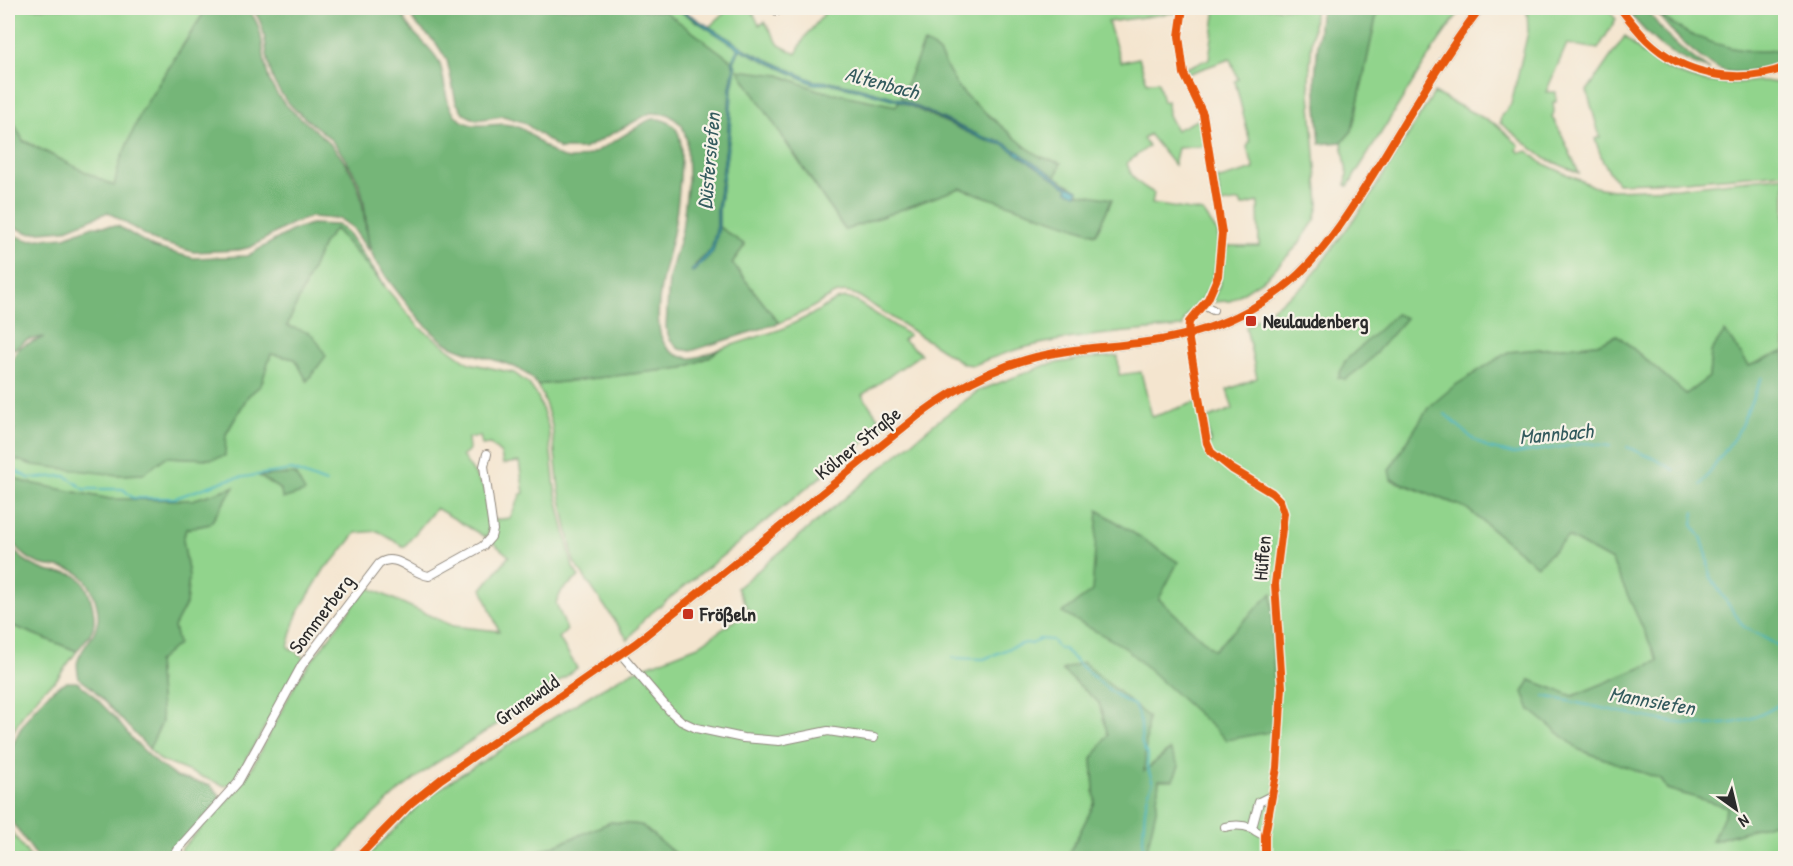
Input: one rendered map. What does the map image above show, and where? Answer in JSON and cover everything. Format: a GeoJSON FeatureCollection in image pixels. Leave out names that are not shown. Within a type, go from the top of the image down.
{"type":"FeatureCollection","features":[{"type":"Feature","properties":{"kind":"main road","name":"Kölner Straße"},"geometry":{"type":"LineString","coordinates":[[633,645],[919,415],[946,395],[975,378],[1035,357],[1188,335],[1245,312],[1299,274],[1344,221],[1428,86],[1480,8]]}},
{"type":"Feature","properties":{"kind":"main road"},"geometry":{"type":"LineString","coordinates":[[1620,8],[1646,39],[1659,50],[1694,69],[1713,74],[1742,76],[1760,75],[1785,67]]}},
{"type":"Feature","properties":{"kind":"main road","name":"Grunewald"},"geometry":{"type":"LineString","coordinates":[[357,858],[403,811],[441,779],[633,645]]}},
{"type":"Feature","properties":{"kind":"street"},"geometry":{"type":"LineString","coordinates":[[1183,8],[1179,36],[1184,74],[1203,114],[1222,233],[1218,276],[1214,289],[1189,322],[1188,335]]}},
{"type":"Feature","properties":{"kind":"street"},"geometry":{"type":"LineString","coordinates":[[1203,305],[1213,310]]}},
{"type":"Feature","properties":{"kind":"street","name":"Hüffen"},"geometry":{"type":"LineString","coordinates":[[1188,335],[1207,443],[1211,452],[1232,469],[1272,493],[1280,501],[1284,513],[1275,584],[1282,687],[1273,795],[1265,835],[1265,858]]}},
{"type":"Feature","properties":{"kind":"street","name":"Sommerberg"},"geometry":{"type":"LineString","coordinates":[[172,858],[238,782],[302,665],[379,564],[389,559],[395,560],[421,575],[429,576],[488,542],[493,530],[484,466],[487,454]]}},
{"type":"Feature","properties":{"kind":"street"},"geometry":{"type":"LineString","coordinates":[[621,654],[669,710],[681,721],[696,728],[743,738],[779,741],[828,730],[874,738]]}},
{"type":"Feature","properties":{"kind":"street"},"geometry":{"type":"LineString","coordinates":[[1252,828],[1259,802],[1273,795]]}},
{"type":"Feature","properties":{"kind":"street"},"geometry":{"type":"LineString","coordinates":[[1226,827],[1235,825],[1252,828],[1258,834],[1265,835]]}},
{"type":"Feature","properties":{"kind":"green space"},"geometry":{"type":"Polygon","coordinates":[[[8,8],[207,8],[141,116],[121,162],[114,187],[23,140],[8,111],[8,8]]]}},
{"type":"Feature","properties":{"kind":"green space"},"geometry":{"type":"Polygon","coordinates":[[[207,8],[246,8],[253,16],[258,24],[271,84],[289,108],[330,144],[346,164],[358,186],[369,252],[353,228],[340,219],[310,217],[291,224],[251,247],[239,250],[194,252],[155,241],[108,212],[64,230],[29,233],[8,225],[8,111],[23,141],[114,186],[120,161],[142,110],[207,8]]]}},
{"type":"Feature","properties":{"kind":"green space"},"geometry":{"type":"Polygon","coordinates":[[[251,8],[402,8],[407,23],[439,62],[448,101],[455,115],[474,125],[503,124],[518,127],[563,158],[579,158],[596,152],[650,120],[662,120],[671,124],[678,132],[680,140],[680,177],[674,228],[662,282],[659,324],[663,341],[673,353],[694,358],[720,349],[709,357],[683,368],[537,385],[530,376],[520,370],[448,344],[431,331],[414,312],[375,261],[368,239],[360,185],[342,154],[330,139],[286,100],[275,84],[264,34],[251,8]]]}},
{"type":"Feature","properties":{"kind":"green space"},"geometry":{"type":"Polygon","coordinates":[[[414,8],[639,8],[647,11],[664,11],[732,61],[734,67],[730,88],[728,133],[717,209],[717,226],[711,250],[695,265],[693,272],[713,251],[719,227],[745,245],[732,263],[779,323],[691,351],[679,349],[670,340],[666,328],[669,278],[682,231],[688,179],[687,141],[682,125],[668,114],[650,113],[584,149],[560,149],[523,122],[503,116],[476,120],[464,114],[456,102],[447,60],[436,43],[413,21],[414,8]]]}},
{"type":"Feature","properties":{"kind":"green space"},"geometry":{"type":"Polygon","coordinates":[[[679,8],[682,13],[739,47],[732,61],[664,11],[679,8]]]}},
{"type":"Feature","properties":{"kind":"green space"},"geometry":{"type":"Polygon","coordinates":[[[730,8],[751,8],[759,25],[765,22],[779,45],[796,54],[805,37],[824,14],[819,8],[1180,8],[1179,12],[1108,22],[1121,62],[1139,58],[1147,83],[1158,81],[1163,102],[1167,101],[1168,115],[1176,130],[1201,118],[1207,146],[1178,148],[1174,165],[1149,134],[1143,139],[1149,146],[1127,163],[1137,181],[1154,193],[1152,204],[1203,212],[1218,233],[1215,272],[1206,293],[1189,312],[1182,327],[1102,334],[1050,342],[999,355],[974,365],[964,364],[857,295],[845,292],[834,294],[808,310],[779,323],[732,263],[745,245],[719,227],[719,209],[730,134],[732,88],[736,67],[734,62],[740,49],[814,84],[833,84],[899,101],[897,106],[818,90],[779,75],[786,143],[845,230],[960,188],[1096,234],[1112,199],[1077,194],[1078,190],[1056,177],[1060,163],[1041,157],[1026,147],[967,97],[957,86],[939,53],[931,46],[924,44],[900,99],[857,87],[814,81],[747,50],[709,27],[730,8]]]}},
{"type":"Feature","properties":{"kind":"green space"},"geometry":{"type":"Polygon","coordinates":[[[1216,8],[1316,8],[1309,80],[1319,205],[1315,220],[1297,246],[1267,277],[1230,301],[1211,302],[1219,287],[1226,246],[1259,246],[1258,202],[1242,206],[1240,201],[1221,204],[1217,177],[1220,179],[1254,169],[1247,147],[1250,142],[1235,81],[1238,79],[1230,59],[1187,74],[1186,68],[1209,59],[1216,8]]]}},
{"type":"Feature","properties":{"kind":"green space"},"geometry":{"type":"Polygon","coordinates":[[[1323,8],[1378,8],[1352,131],[1342,142],[1320,144],[1315,80],[1320,15],[1323,8]]]}},
{"type":"Feature","properties":{"kind":"green space"},"geometry":{"type":"Polygon","coordinates":[[[1378,8],[1462,8],[1434,48],[1348,186],[1346,185],[1347,173],[1342,142],[1352,131],[1378,8]]]}},
{"type":"Feature","properties":{"kind":"green space"},"geometry":{"type":"Polygon","coordinates":[[[1527,8],[1606,8],[1616,19],[1598,49],[1567,44],[1546,92],[1556,92],[1552,117],[1579,173],[1546,159],[1500,123],[1501,116],[1511,104],[1528,32],[1527,8]]]}},
{"type":"Feature","properties":{"kind":"green space"},"geometry":{"type":"Polygon","coordinates":[[[1625,8],[1647,8],[1674,42],[1710,70],[1671,53],[1653,39],[1625,8]]]}},
{"type":"Feature","properties":{"kind":"green space"},"geometry":{"type":"Polygon","coordinates":[[[1653,8],[1785,8],[1785,48],[1751,51],[1715,44],[1681,29],[1653,8]]]}},
{"type":"Feature","properties":{"kind":"green space"},"geometry":{"type":"Polygon","coordinates":[[[1654,9],[1681,29],[1715,44],[1752,51],[1785,48],[1785,62],[1751,72],[1730,72],[1720,69],[1698,56],[1668,27],[1654,9]]]}},
{"type":"Feature","properties":{"kind":"green space"},"geometry":{"type":"Polygon","coordinates":[[[1625,36],[1644,55],[1680,75],[1707,82],[1785,83],[1785,173],[1685,181],[1617,183],[1603,162],[1595,139],[1600,137],[1587,91],[1625,36]]]}},
{"type":"Feature","properties":{"kind":"green space"},"geometry":{"type":"Polygon","coordinates":[[[924,43],[939,53],[957,86],[967,97],[1026,147],[1041,157],[1061,163],[1056,177],[1005,143],[983,137],[900,99],[924,43]]]}},
{"type":"Feature","properties":{"kind":"green space"},"geometry":{"type":"Polygon","coordinates":[[[738,70],[779,75],[818,90],[896,106],[899,101],[982,139],[1004,145],[1068,188],[1067,191],[1112,199],[1096,234],[960,188],[845,230],[738,70]]]}},
{"type":"Feature","properties":{"kind":"green space"},"geometry":{"type":"Polygon","coordinates":[[[1434,93],[1495,124],[1519,145],[1517,150],[1521,153],[1528,151],[1542,163],[1595,187],[1612,190],[1677,188],[1785,176],[1785,351],[1749,366],[1725,332],[1711,352],[1709,377],[1686,394],[1617,335],[1597,344],[1508,352],[1391,480],[1466,508],[1536,565],[1568,537],[1612,561],[1658,661],[1573,696],[1530,680],[1580,750],[1661,779],[1667,789],[1728,807],[1713,841],[1785,819],[1785,858],[1145,858],[1156,810],[1159,780],[1179,766],[1169,750],[1143,772],[1083,663],[1062,670],[1099,703],[1108,735],[1092,759],[1095,802],[1067,858],[680,858],[641,825],[611,822],[524,858],[366,858],[420,804],[455,778],[597,691],[629,673],[698,646],[749,611],[737,588],[935,423],[978,391],[1046,365],[1118,356],[1119,375],[1141,372],[1152,417],[1196,402],[1211,445],[1206,419],[1233,409],[1227,390],[1257,378],[1246,327],[1306,284],[1368,200],[1434,93]]]}},
{"type":"Feature","properties":{"kind":"green space"},"geometry":{"type":"Polygon","coordinates":[[[311,224],[338,225],[348,233],[385,286],[335,229],[323,244],[287,326],[311,334],[318,341],[326,356],[307,381],[295,359],[271,354],[261,385],[248,396],[226,434],[225,456],[212,459],[166,457],[143,474],[118,475],[33,465],[14,459],[8,454],[8,430],[13,432],[15,430],[8,426],[8,360],[12,361],[21,347],[44,337],[27,340],[14,349],[8,345],[8,233],[28,240],[65,237],[93,226],[118,226],[153,247],[193,258],[247,256],[293,230],[311,224]]]}},
{"type":"Feature","properties":{"kind":"green space"},"geometry":{"type":"Polygon","coordinates":[[[335,228],[419,327],[469,363],[514,373],[529,384],[538,397],[548,426],[555,489],[573,568],[579,577],[562,590],[556,603],[567,630],[559,638],[577,668],[535,700],[436,763],[400,790],[361,826],[334,858],[176,858],[183,847],[237,790],[250,771],[298,679],[367,587],[453,626],[499,631],[482,589],[509,556],[491,541],[494,520],[510,518],[521,494],[524,493],[519,462],[503,464],[501,454],[490,444],[482,445],[480,436],[468,438],[469,450],[462,456],[485,489],[490,526],[487,538],[436,508],[404,547],[378,531],[356,533],[325,568],[297,614],[288,647],[304,658],[233,783],[225,786],[160,760],[149,749],[162,722],[157,662],[177,644],[174,627],[186,604],[189,576],[183,540],[186,529],[210,524],[233,487],[192,500],[110,499],[25,482],[8,475],[8,454],[14,459],[118,475],[143,474],[166,457],[212,459],[248,396],[261,385],[271,354],[295,359],[287,326],[323,244],[335,228]]]}},
{"type":"Feature","properties":{"kind":"green space"},"geometry":{"type":"Polygon","coordinates":[[[845,298],[854,300],[909,335],[903,340],[921,354],[862,395],[884,426],[645,618],[628,640],[574,562],[559,489],[552,426],[543,396],[537,385],[683,368],[709,357],[720,349],[782,329],[836,300],[845,298]]]}},
{"type":"Feature","properties":{"kind":"green space"},"geometry":{"type":"Polygon","coordinates":[[[1396,314],[1406,318],[1366,364],[1346,379],[1338,378],[1345,361],[1396,314]]]}},
{"type":"Feature","properties":{"kind":"green space"},"geometry":{"type":"Polygon","coordinates":[[[1725,331],[1749,366],[1785,351],[1786,819],[1712,841],[1728,807],[1667,789],[1661,779],[1580,750],[1530,710],[1523,692],[1530,680],[1573,696],[1658,661],[1612,561],[1568,537],[1537,566],[1466,508],[1391,479],[1389,470],[1428,408],[1454,386],[1508,352],[1597,344],[1617,335],[1686,394],[1709,377],[1711,352],[1725,331]]]}},
{"type":"Feature","properties":{"kind":"green space"},"geometry":{"type":"Polygon","coordinates":[[[295,474],[305,492],[282,499],[281,490],[259,476],[295,474]]]}},
{"type":"Feature","properties":{"kind":"green space"},"geometry":{"type":"Polygon","coordinates":[[[8,475],[25,482],[110,499],[192,500],[234,487],[210,524],[186,529],[183,540],[189,576],[186,604],[174,627],[178,644],[157,662],[162,722],[149,749],[93,689],[79,678],[78,660],[97,626],[98,609],[94,596],[88,583],[77,572],[35,562],[8,539],[8,475]]]}},
{"type":"Feature","properties":{"kind":"green space"},"geometry":{"type":"Polygon","coordinates":[[[1098,510],[1178,562],[1159,599],[1214,650],[1272,593],[1275,731],[1227,740],[1123,646],[1062,613],[1092,591],[1098,510]]]}},
{"type":"Feature","properties":{"kind":"green space"},"geometry":{"type":"Polygon","coordinates":[[[8,546],[33,565],[51,572],[72,574],[78,577],[86,587],[94,622],[90,634],[77,651],[8,624],[8,546]]]}},
{"type":"Feature","properties":{"kind":"green space"},"geometry":{"type":"Polygon","coordinates":[[[8,624],[77,651],[56,680],[44,689],[24,713],[8,740],[8,624]]]}},
{"type":"Feature","properties":{"kind":"green space"},"geometry":{"type":"Polygon","coordinates":[[[1083,662],[1148,717],[1144,771],[1170,750],[1179,766],[1173,780],[1159,780],[1156,810],[1145,858],[1067,858],[1095,802],[1092,759],[1108,735],[1099,703],[1062,670],[1083,662]]]}},
{"type":"Feature","properties":{"kind":"green space"},"geometry":{"type":"Polygon","coordinates":[[[67,682],[77,682],[90,692],[133,740],[176,777],[210,785],[219,794],[220,801],[169,858],[38,858],[9,818],[8,770],[12,746],[17,734],[42,700],[67,682]]]}},
{"type":"Feature","properties":{"kind":"green space"},"geometry":{"type":"Polygon","coordinates":[[[611,822],[641,825],[680,858],[524,858],[611,822]]]}},
{"type":"Feature","properties":{"kind":"green space"},"geometry":{"type":"Polygon","coordinates":[[[8,827],[31,858],[8,858],[8,827]]]}},
{"type":"Feature","properties":{"kind":"water"},"geometry":{"type":"Polygon","coordinates":[[[679,8],[747,50],[814,81],[857,87],[900,99],[983,137],[1005,143],[1078,190],[1077,194],[1067,191],[1068,188],[1004,145],[982,139],[899,101],[833,84],[814,84],[740,49],[734,62],[736,67],[732,88],[730,134],[719,209],[719,227],[713,252],[693,272],[691,271],[711,250],[717,226],[717,209],[728,133],[730,88],[734,67],[732,61],[738,48],[679,8]]]}},
{"type":"Feature","properties":{"kind":"waterway"},"geometry":{"type":"LineString","coordinates":[[1701,485],[1738,432],[1762,377]]}},
{"type":"Feature","properties":{"kind":"waterway","name":"Mannbach"},"geometry":{"type":"LineString","coordinates":[[1445,414],[1473,439],[1488,448],[1514,454],[1587,443],[1610,446]]}},
{"type":"Feature","properties":{"kind":"waterway","name":"Mannbach"},"geometry":{"type":"LineString","coordinates":[[1627,447],[1674,470]]}},
{"type":"Feature","properties":{"kind":"waterway"},"geometry":{"type":"LineString","coordinates":[[8,467],[29,478],[66,476],[84,489],[123,489],[133,498],[175,498],[230,479],[292,470],[326,483]]}},
{"type":"Feature","properties":{"kind":"waterway","name":"Mannbach"},"geometry":{"type":"LineString","coordinates":[[1694,512],[1692,525],[1701,537],[1707,555],[1710,577],[1743,626],[1786,650]]}},
{"type":"Feature","properties":{"kind":"waterway"},"geometry":{"type":"LineString","coordinates":[[953,658],[984,659],[1015,646],[1032,644],[1039,639],[1052,640],[1058,648],[1064,649],[1108,689],[1134,705],[1140,720],[1142,744],[1148,755],[1147,766],[1153,783],[1145,809],[1142,858]]}},
{"type":"Feature","properties":{"kind":"waterway","name":"Mannsiefen"},"geometry":{"type":"LineString","coordinates":[[1544,696],[1670,722],[1711,725],[1750,719],[1786,699]]}},
{"type":"Feature","properties":{"kind":"cycle path"},"geometry":{"type":"LineString","coordinates":[[1183,8],[1179,36],[1184,74],[1203,114],[1222,233],[1218,276],[1208,299],[1189,322],[1188,335],[1207,443],[1211,452],[1232,469],[1272,493],[1280,501],[1284,513],[1275,584],[1282,687],[1277,768],[1265,835],[1265,858]]}},
{"type":"Feature","properties":{"kind":"cycle path"},"geometry":{"type":"LineString","coordinates":[[357,858],[410,804],[441,779],[636,643],[936,403],[989,373],[1026,360],[1067,351],[1144,342],[1200,331],[1240,314],[1281,289],[1311,262],[1341,223],[1439,66],[1480,8]]}},
{"type":"Feature","properties":{"kind":"cycle path"},"geometry":{"type":"LineString","coordinates":[[1620,8],[1643,36],[1661,52],[1694,69],[1712,74],[1749,76],[1786,67]]}},
{"type":"Feature","properties":{"kind":"place","name":"Neulaudenberg"},"geometry":{"type":"Point","coordinates":[1251,321]}},
{"type":"Feature","properties":{"kind":"place","name":"Frößeln"},"geometry":{"type":"Point","coordinates":[688,614]}},
{"type":"Feature","properties":{"kind":"water label","name":"Altenbach"},"geometry":{"type":"Point","coordinates":[882,83]}},
{"type":"Feature","properties":{"kind":"water label","name":"Düstersiefen"},"geometry":{"type":"Point","coordinates":[709,161]}}]}
